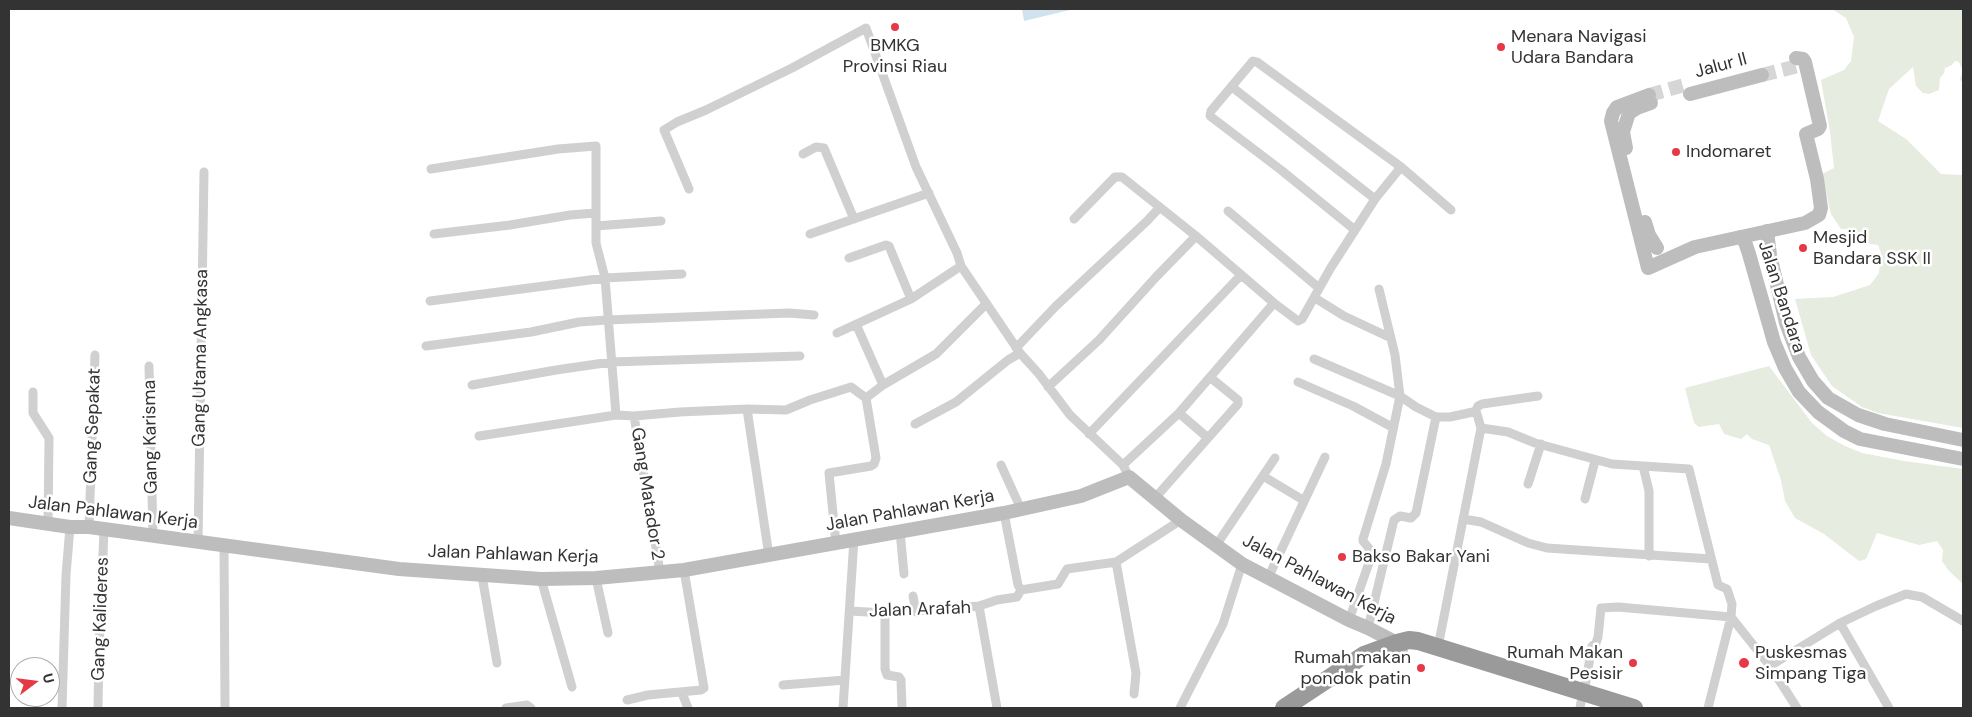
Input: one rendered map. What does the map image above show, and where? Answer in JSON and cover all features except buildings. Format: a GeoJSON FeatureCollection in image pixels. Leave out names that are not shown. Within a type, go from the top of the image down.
{"type":"FeatureCollection","features":[{"type":"Feature","properties":{"kind":"highway"},"geometry":{"type":"LineString","coordinates":[[1284,708],[1364,655],[1399,648],[1418,641],[1601,708]]}},
{"type":"Feature","properties":{"kind":"highway"},"geometry":{"type":"LineString","coordinates":[[1399,648],[1438,656],[1582,701],[1634,708]]}},
{"type":"Feature","properties":{"kind":"highway"},"geometry":{"type":"LineString","coordinates":[[1302,708],[1365,668],[1393,654],[1399,648]]}},
{"type":"Feature","properties":{"kind":"street","name":"Jalan Pahlawan Kerja"},"geometry":{"type":"LineString","coordinates":[[689,189],[664,130],[677,122],[792,68],[866,28],[916,167],[957,253],[961,266],[1018,350],[1088,434],[1181,520],[1217,544],[1242,564],[1368,628],[1399,648]]}},
{"type":"Feature","properties":{"kind":"street"},"geometry":{"type":"LineString","coordinates":[[1355,230],[1210,116],[1211,111],[1251,63],[1258,62],[1401,167],[1451,210]]}},
{"type":"Feature","properties":{"kind":"street"},"geometry":{"type":"LineString","coordinates":[[1657,248],[1649,235],[1645,222],[1623,132],[1629,114],[1650,99],[1617,107],[1611,121],[1648,268],[1695,247],[1812,220],[1819,216],[1821,208],[1817,180],[1806,134],[1820,126],[1800,63]]}},
{"type":"Feature","properties":{"kind":"street"},"geometry":{"type":"LineString","coordinates":[[1689,89],[1761,70]]}},
{"type":"Feature","properties":{"kind":"street"},"geometry":{"type":"LineString","coordinates":[[1232,87],[1375,200]]}},
{"type":"Feature","properties":{"kind":"street"},"geometry":{"type":"LineString","coordinates":[[431,169],[595,145],[597,252],[605,278],[616,415]]}},
{"type":"Feature","properties":{"kind":"street"},"geometry":{"type":"LineString","coordinates":[[803,154],[816,147],[824,148],[854,219]]}},
{"type":"Feature","properties":{"kind":"street"},"geometry":{"type":"LineString","coordinates":[[1074,219],[1117,176],[1122,177],[1298,321],[1302,319],[1319,288],[1375,200],[1401,167]]}},
{"type":"Feature","properties":{"kind":"street","name":"Gang Utama Angkasa"},"geometry":{"type":"LineString","coordinates":[[198,543],[204,172]]}},
{"type":"Feature","properties":{"kind":"street"},"geometry":{"type":"LineString","coordinates":[[810,234],[929,193]]}},
{"type":"Feature","properties":{"kind":"street"},"geometry":{"type":"LineString","coordinates":[[914,424],[956,402],[1008,360],[1056,306],[1160,207]]}},
{"type":"Feature","properties":{"kind":"street"},"geometry":{"type":"LineString","coordinates":[[1228,211],[1319,288]]}},
{"type":"Feature","properties":{"kind":"street"},"geometry":{"type":"LineString","coordinates":[[434,234],[510,225],[570,214],[596,213]]}},
{"type":"Feature","properties":{"kind":"street"},"geometry":{"type":"LineString","coordinates":[[596,226],[662,221]]}},
{"type":"Feature","properties":{"kind":"street","name":"Jalan Bandara"},"geometry":{"type":"LineString","coordinates":[[1767,231],[1770,255],[1786,323],[1799,358],[1813,381],[1828,398],[1858,415],[1885,424],[1961,440]]}},
{"type":"Feature","properties":{"kind":"street"},"geometry":{"type":"LineString","coordinates":[[1048,387],[1099,340],[1196,236]]}},
{"type":"Feature","properties":{"kind":"street","name":"Jalan Bandara"},"geometry":{"type":"LineString","coordinates":[[1740,237],[1745,242],[1774,342],[1785,368],[1799,392],[1818,412],[1844,431],[1860,438],[1960,458]]}},
{"type":"Feature","properties":{"kind":"street"},"geometry":{"type":"LineString","coordinates":[[1642,240],[1674,256]]}},
{"type":"Feature","properties":{"kind":"street"},"geometry":{"type":"LineString","coordinates":[[849,258],[886,245],[889,246],[911,299]]}},
{"type":"Feature","properties":{"kind":"street"},"geometry":{"type":"LineString","coordinates":[[837,333],[911,299],[961,266]]}},
{"type":"Feature","properties":{"kind":"street"},"geometry":{"type":"LineString","coordinates":[[430,301],[605,278],[682,274]]}},
{"type":"Feature","properties":{"kind":"street"},"geometry":{"type":"LineString","coordinates":[[1088,434],[1241,275]]}},
{"type":"Feature","properties":{"kind":"street"},"geometry":{"type":"LineString","coordinates":[[1349,620],[1370,557],[1371,551],[1363,538],[1386,464],[1392,427],[1400,396],[1395,355],[1379,289]]}},
{"type":"Feature","properties":{"kind":"street"},"geometry":{"type":"LineString","coordinates":[[1315,298],[1344,316],[1391,338]]}},
{"type":"Feature","properties":{"kind":"street"},"geometry":{"type":"LineString","coordinates":[[1126,471],[1211,378],[1223,360],[1274,303]]}},
{"type":"Feature","properties":{"kind":"street"},"geometry":{"type":"LineString","coordinates":[[866,398],[883,384],[936,354],[986,304]]}},
{"type":"Feature","properties":{"kind":"street"},"geometry":{"type":"LineString","coordinates":[[426,346],[531,332],[578,322],[746,314],[814,315]]}},
{"type":"Feature","properties":{"kind":"street"},"geometry":{"type":"LineString","coordinates":[[856,324],[883,384]]}},
{"type":"Feature","properties":{"kind":"street","name":"Gang Sepakat"},"geometry":{"type":"LineString","coordinates":[[89,527],[95,355]]}},
{"type":"Feature","properties":{"kind":"street"},"geometry":{"type":"LineString","coordinates":[[472,385],[611,362],[800,356]]}},
{"type":"Feature","properties":{"kind":"street"},"geometry":{"type":"LineString","coordinates":[[1314,359],[1400,396],[1436,417],[1450,417],[1474,412],[1482,404],[1538,396]]}},
{"type":"Feature","properties":{"kind":"street","name":"Gang Karisma"},"geometry":{"type":"LineString","coordinates":[[149,366],[153,537]]}},
{"type":"Feature","properties":{"kind":"street"},"geometry":{"type":"LineString","coordinates":[[1155,498],[1239,403],[1238,400],[1211,378]]}},
{"type":"Feature","properties":{"kind":"street"},"geometry":{"type":"LineString","coordinates":[[1298,382],[1353,406],[1392,427]]}},
{"type":"Feature","properties":{"kind":"street"},"geometry":{"type":"LineString","coordinates":[[479,436],[616,415],[634,416],[747,409],[788,410],[850,387],[866,398],[876,458],[871,466],[829,473],[836,544]]}},
{"type":"Feature","properties":{"kind":"street"},"geometry":{"type":"LineString","coordinates":[[34,392],[33,413],[49,438],[48,524]]}},
{"type":"Feature","properties":{"kind":"street"},"geometry":{"type":"LineString","coordinates":[[747,409],[769,556]]}},
{"type":"Feature","properties":{"kind":"street"},"geometry":{"type":"LineString","coordinates":[[1180,412],[1208,438]]}},
{"type":"Feature","properties":{"kind":"street"},"geometry":{"type":"LineString","coordinates":[[1438,647],[1481,428],[1477,414],[1474,412]]}},
{"type":"Feature","properties":{"kind":"street","name":"Gang Matador 2"},"geometry":{"type":"LineString","coordinates":[[634,416],[660,572]]}},
{"type":"Feature","properties":{"kind":"street"},"geometry":{"type":"LineString","coordinates":[[1368,628],[1394,520],[1397,517],[1411,518],[1416,513],[1436,417]]}},
{"type":"Feature","properties":{"kind":"street"},"geometry":{"type":"LineString","coordinates":[[1481,428],[1508,432],[1541,444],[1612,464],[1689,469],[1718,585],[1727,589],[1732,604],[1731,617],[1708,708]]}},
{"type":"Feature","properties":{"kind":"street"},"geometry":{"type":"LineString","coordinates":[[1960,458],[1961,440]]}},
{"type":"Feature","properties":{"kind":"street"},"geometry":{"type":"LineString","coordinates":[[1528,484],[1541,444]]}},
{"type":"Feature","properties":{"kind":"street"},"geometry":{"type":"LineString","coordinates":[[1268,578],[1324,457]]}},
{"type":"Feature","properties":{"kind":"street"},"geometry":{"type":"LineString","coordinates":[[1217,544],[1275,458]]}},
{"type":"Feature","properties":{"kind":"street"},"geometry":{"type":"LineString","coordinates":[[1584,499],[1595,460]]}},
{"type":"Feature","properties":{"kind":"street"},"geometry":{"type":"LineString","coordinates":[[1001,465],[1021,509]]}},
{"type":"Feature","properties":{"kind":"street"},"geometry":{"type":"LineString","coordinates":[[1643,466],[1649,491],[1649,556]]}},
{"type":"Feature","properties":{"kind":"street","name":"Jalan Pahlawan Kerja"},"geometry":{"type":"LineString","coordinates":[[9,518],[399,569],[541,579],[596,578],[684,570],[1004,513],[1082,496],[1126,471]]}},
{"type":"Feature","properties":{"kind":"street"},"geometry":{"type":"LineString","coordinates":[[1263,476],[1303,500]]}},
{"type":"Feature","properties":{"kind":"street"},"geometry":{"type":"LineString","coordinates":[[1004,513],[1018,585],[1021,590]]}},
{"type":"Feature","properties":{"kind":"street"},"geometry":{"type":"LineString","coordinates":[[1463,519],[1481,522],[1528,544],[1547,548],[1711,559]]}},
{"type":"Feature","properties":{"kind":"street"},"geometry":{"type":"LineString","coordinates":[[1021,590],[1058,584],[1067,569],[1116,562],[1181,520]]}},
{"type":"Feature","properties":{"kind":"street"},"geometry":{"type":"LineString","coordinates":[[62,708],[66,575],[70,527]]}},
{"type":"Feature","properties":{"kind":"street","name":"Gang Kalideres"},"geometry":{"type":"LineString","coordinates":[[98,708],[104,530]]}},
{"type":"Feature","properties":{"kind":"street"},"geometry":{"type":"LineString","coordinates":[[900,531],[904,574]]}},
{"type":"Feature","properties":{"kind":"street"},"geometry":{"type":"LineString","coordinates":[[843,708],[854,539]]}},
{"type":"Feature","properties":{"kind":"street"},"geometry":{"type":"LineString","coordinates":[[224,546],[225,708]]}},
{"type":"Feature","properties":{"kind":"street"},"geometry":{"type":"LineString","coordinates":[[1116,562],[1136,673],[1134,694]]}},
{"type":"Feature","properties":{"kind":"street"},"geometry":{"type":"LineString","coordinates":[[1180,708],[1223,624],[1242,564]]}},
{"type":"Feature","properties":{"kind":"street"},"geometry":{"type":"LineString","coordinates":[[627,700],[648,695],[701,690],[704,686],[684,570]]}},
{"type":"Feature","properties":{"kind":"street"},"geometry":{"type":"LineString","coordinates":[[482,576],[497,662]]}},
{"type":"Feature","properties":{"kind":"street"},"geometry":{"type":"LineString","coordinates":[[596,578],[608,633]]}},
{"type":"Feature","properties":{"kind":"street"},"geometry":{"type":"LineString","coordinates":[[541,579],[572,687]]}},
{"type":"Feature","properties":{"kind":"street"},"geometry":{"type":"LineString","coordinates":[[979,606],[997,600],[1017,597],[1021,590]]}},
{"type":"Feature","properties":{"kind":"street"},"geometry":{"type":"LineString","coordinates":[[1770,666],[1840,623],[1906,594],[1922,597],[1963,621]]}},
{"type":"Feature","properties":{"kind":"street"},"geometry":{"type":"LineString","coordinates":[[912,596],[916,612]]}},
{"type":"Feature","properties":{"kind":"street","name":"Jalan Arafah"},"geometry":{"type":"LineString","coordinates":[[850,611],[916,612],[979,606],[995,708]]}},
{"type":"Feature","properties":{"kind":"street"},"geometry":{"type":"LineString","coordinates":[[1582,701],[1592,646],[1596,643],[1598,637],[1601,608],[1618,607],[1731,617],[1770,666],[1798,708]]}},
{"type":"Feature","properties":{"kind":"street"},"geometry":{"type":"LineString","coordinates":[[885,613],[885,668],[887,675],[899,677],[901,680],[902,708]]}},
{"type":"Feature","properties":{"kind":"street"},"geometry":{"type":"LineString","coordinates":[[1840,623],[1889,708]]}},
{"type":"Feature","properties":{"kind":"street"},"geometry":{"type":"LineString","coordinates":[[783,685],[845,680]]}},
{"type":"Feature","properties":{"kind":"street"},"geometry":{"type":"LineString","coordinates":[[682,693],[688,708]]}},
{"type":"Feature","properties":{"kind":"street"},"geometry":{"type":"LineString","coordinates":[[506,708],[527,705],[531,708]]}},
{"type":"Feature","properties":{"kind":"shaded area"},"geometry":{"type":"Polygon","coordinates":[[[1832,9],[1963,9],[1963,71],[1959,62],[1955,61],[1952,65],[1945,68],[1940,78],[1939,90],[1929,94],[1923,93],[1916,86],[1913,67],[1889,89],[1878,121],[1906,139],[1941,174],[1963,175],[1963,428],[1878,413],[1862,407],[1832,386],[1811,355],[1795,299],[1833,297],[1870,285],[1879,273],[1881,253],[1878,245],[1865,243],[1853,229],[1841,229],[1831,214],[1822,174],[1834,168],[1821,80],[1844,70],[1851,61],[1854,37],[1846,18],[1832,9]]]}},
{"type":"Feature","properties":{"kind":"shaded area"},"geometry":{"type":"Polygon","coordinates":[[[1963,71],[1963,84],[1960,79],[1963,71]]]}},
{"type":"Feature","properties":{"kind":"shaded area"},"geometry":{"type":"Polygon","coordinates":[[[1769,366],[1812,423],[1827,436],[1845,446],[1862,453],[1963,469],[1963,584],[1949,571],[1942,561],[1943,550],[1937,541],[1919,545],[1877,533],[1866,559],[1859,561],[1824,534],[1795,518],[1785,501],[1781,480],[1769,445],[1752,439],[1747,434],[1741,439],[1724,434],[1719,424],[1699,427],[1694,423],[1685,388],[1769,366]]]}},
{"type":"Feature","properties":{"kind":"water"},"geometry":{"type":"Polygon","coordinates":[[[1022,9],[1074,9],[1024,21],[1022,9]]]}},
{"type":"Feature","properties":{"kind":"tunnel"},"geometry":{"type":"LineString","coordinates":[[1762,75],[1798,66]]}},
{"type":"Feature","properties":{"kind":"tunnel"},"geometry":{"type":"LineString","coordinates":[[1649,95],[1688,84]]}},
{"type":"Feature","properties":{"kind":"place","name":"BMKG Provinsi Riau"},"geometry":{"type":"Point","coordinates":[895,27]}},
{"type":"Feature","properties":{"kind":"place","name":"Menara Navigasi Udara Bandara"},"geometry":{"type":"Point","coordinates":[1501,47]}},
{"type":"Feature","properties":{"kind":"place","name":"Indomaret"},"geometry":{"type":"Point","coordinates":[1676,152]}},
{"type":"Feature","properties":{"kind":"place","name":"Mesjid Bandara SSK II"},"geometry":{"type":"Point","coordinates":[1803,248]}},
{"type":"Feature","properties":{"kind":"place","name":"Bakso Bakar Yani"},"geometry":{"type":"Point","coordinates":[1342,557]}},
{"type":"Feature","properties":{"kind":"place","name":"Rumah Makan Pesisir"},"geometry":{"type":"Point","coordinates":[1633,663]}},
{"type":"Feature","properties":{"kind":"place","name":"Puskesmas Simpang Tiga"},"geometry":{"type":"Point","coordinates":[1744,663]}},
{"type":"Feature","properties":{"kind":"place","name":"Rumah makan pondok patin"},"geometry":{"type":"Point","coordinates":[1421,668]}}]}
